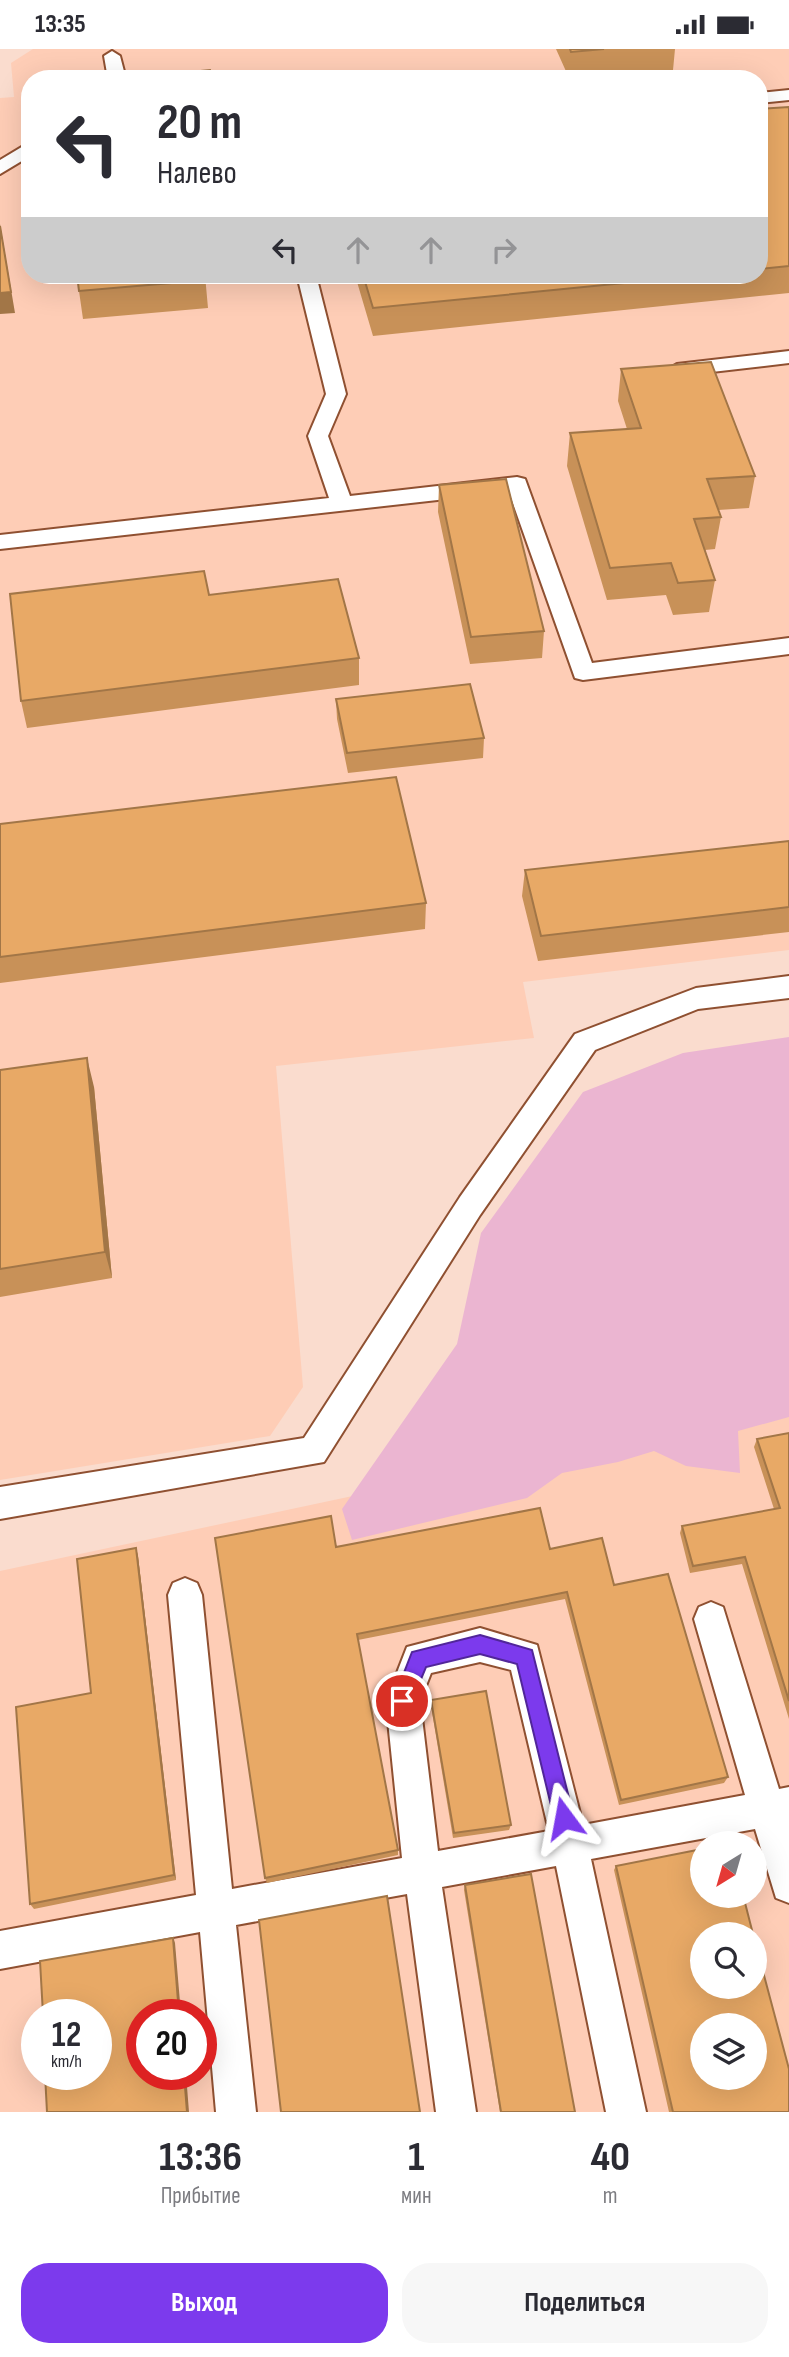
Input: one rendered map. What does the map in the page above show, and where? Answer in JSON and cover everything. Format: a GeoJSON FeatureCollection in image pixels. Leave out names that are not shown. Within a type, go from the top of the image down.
{"type":"FeatureCollection","features":[{"type":"Feature","properties":{"kind":"lane"},"geometry":{"type":"LineString","coordinates":[[112,56],[115,70]]}},
{"type":"Feature","properties":{"kind":"lane"},"geometry":{"type":"LineString","coordinates":[[768,97],[789,95]]}},
{"type":"Feature","properties":{"kind":"lane"},"geometry":{"type":"LineString","coordinates":[[0,169],[21,154]]}},
{"type":"Feature","properties":{"kind":"lane"},"geometry":{"type":"LineString","coordinates":[[308,284],[336,394],[318,436],[342,504]]}},
{"type":"Feature","properties":{"kind":"lane"},"geometry":{"type":"LineString","coordinates":[[660,372],[789,357]]}},
{"type":"Feature","properties":{"kind":"lane"},"geometry":{"type":"LineString","coordinates":[[0,542],[517,484],[583,672],[789,646]]}},
{"type":"Feature","properties":{"kind":"lane"},"geometry":{"type":"LineString","coordinates":[[0,1503],[313,1451],[470,1206],[585,1042],[696,999],[789,987]]}},
{"type":"Feature","properties":{"kind":"lane"},"geometry":{"type":"LineString","coordinates":[[186,1595],[236,2112]]}},
{"type":"Feature","properties":{"kind":"lane"},"geometry":{"type":"LineString","coordinates":[[711,1619],[778,1807],[789,1885]]}},
{"type":"Feature","properties":{"kind":"lane"},"geometry":{"type":"LineString","coordinates":[[456,2112],[422,1873],[402,1701],[419,1659],[480,1645],[525,1657],[570,1845],[626,2112]]}},
{"type":"Feature","properties":{"kind":"lane"},"geometry":{"type":"LineString","coordinates":[[0,1950],[778,1807]]}},
{"type":"Feature","properties":{"kind":"shaded area"},"geometry":{"type":"Polygon","coordinates":[[[33,49],[789,49],[789,950],[523,982],[534,1038],[276,1066],[303,1387],[270,1436],[0,1480],[0,98],[14,97],[11,63],[33,49]]]}},
{"type":"Feature","properties":{"kind":"shaded area"},"geometry":{"type":"Polygon","coordinates":[[[789,1037],[789,1417],[738,1431],[740,1473],[686,1466],[654,1451],[618,1462],[562,1473],[527,1498],[352,1540],[342,1509],[457,1344],[481,1233],[583,1092],[683,1053],[789,1037]]]}},
{"type":"Feature","properties":{"kind":"shaded area"},"geometry":{"type":"Polygon","coordinates":[[[789,1403],[789,2112],[0,2112],[0,1571],[789,1403]]]}},
{"type":"Feature","properties":{"kind":"building"},"geometry":{"type":"Polygon","coordinates":[[[570,49],[604,49],[571,52],[570,49]]]}},
{"type":"Feature","properties":{"kind":"building"},"geometry":{"type":"Polygon","coordinates":[[[789,107],[789,266],[768,268],[768,108],[789,107]]]}},
{"type":"Feature","properties":{"kind":"building"},"geometry":{"type":"Polygon","coordinates":[[[0,226],[11,292],[0,293],[0,226]]]}},
{"type":"Feature","properties":{"kind":"building"},"geometry":{"type":"Polygon","coordinates":[[[78,284],[160,284],[79,291],[78,284]]]}},
{"type":"Feature","properties":{"kind":"building"},"geometry":{"type":"Polygon","coordinates":[[[366,284],[614,284],[373,308],[366,284]]]}},
{"type":"Feature","properties":{"kind":"building"},"geometry":{"type":"Polygon","coordinates":[[[711,362],[755,476],[707,479],[721,517],[694,519],[715,580],[678,583],[671,563],[610,568],[570,433],[641,428],[621,369],[711,362]]]}},
{"type":"Feature","properties":{"kind":"building"},"geometry":{"type":"Polygon","coordinates":[[[506,479],[544,631],[471,637],[439,485],[506,479]]]}},
{"type":"Feature","properties":{"kind":"building"},"geometry":{"type":"Polygon","coordinates":[[[204,571],[209,595],[338,579],[359,658],[21,701],[10,594],[204,571]]]}},
{"type":"Feature","properties":{"kind":"building"},"geometry":{"type":"Polygon","coordinates":[[[470,684],[484,738],[347,753],[336,699],[470,684]]]}},
{"type":"Feature","properties":{"kind":"building"},"geometry":{"type":"Polygon","coordinates":[[[396,777],[426,903],[0,957],[0,824],[396,777]]]}},
{"type":"Feature","properties":{"kind":"building"},"geometry":{"type":"Polygon","coordinates":[[[789,841],[789,907],[541,936],[525,870],[789,841]]]}},
{"type":"Feature","properties":{"kind":"building"},"geometry":{"type":"Polygon","coordinates":[[[87,1058],[105,1252],[0,1269],[0,1070],[87,1058]]]}},
{"type":"Feature","properties":{"kind":"building"},"geometry":{"type":"Polygon","coordinates":[[[789,1433],[789,1701],[745,1557],[693,1566],[682,1526],[780,1508],[757,1439],[789,1433]]]}},
{"type":"Feature","properties":{"kind":"building"},"geometry":{"type":"Polygon","coordinates":[[[540,1508],[550,1549],[602,1538],[614,1585],[668,1574],[728,1777],[621,1800],[567,1592],[357,1634],[398,1850],[265,1878],[215,1538],[331,1516],[336,1547],[540,1508]]]}},
{"type":"Feature","properties":{"kind":"building"},"geometry":{"type":"Polygon","coordinates":[[[136,1548],[174,1875],[30,1904],[16,1707],[91,1693],[77,1559],[136,1548]]]}},
{"type":"Feature","properties":{"kind":"building"},"geometry":{"type":"Polygon","coordinates":[[[486,1691],[511,1825],[454,1833],[431,1700],[486,1691]]]}},
{"type":"Feature","properties":{"kind":"building"},"geometry":{"type":"Polygon","coordinates":[[[690,1851],[690,1908],[746,1908],[750,1922],[690,1922],[690,1999],[767,1999],[767,1987],[789,2069],[789,2112],[673,2112],[616,1866],[690,1851]]]}},
{"type":"Feature","properties":{"kind":"building"},"geometry":{"type":"Polygon","coordinates":[[[531,1874],[575,2112],[501,2112],[465,1885],[531,1874]]]}},
{"type":"Feature","properties":{"kind":"building"},"geometry":{"type":"Polygon","coordinates":[[[387,1896],[420,2112],[281,2112],[259,1920],[387,1896]]]}},
{"type":"Feature","properties":{"kind":"building"},"geometry":{"type":"Polygon","coordinates":[[[173,1938],[178,1999],[126,1999],[126,2090],[185,2090],[187,2112],[47,2112],[46,2090],[112,2090],[112,1999],[42,1999],[40,1961],[173,1938]]]}},
{"type":"Feature","properties":{"kind":"route"},"geometry":{"type":"LineString","coordinates":[[402,1701],[419,1659],[480,1645],[525,1657],[564,1818]]}}]}
